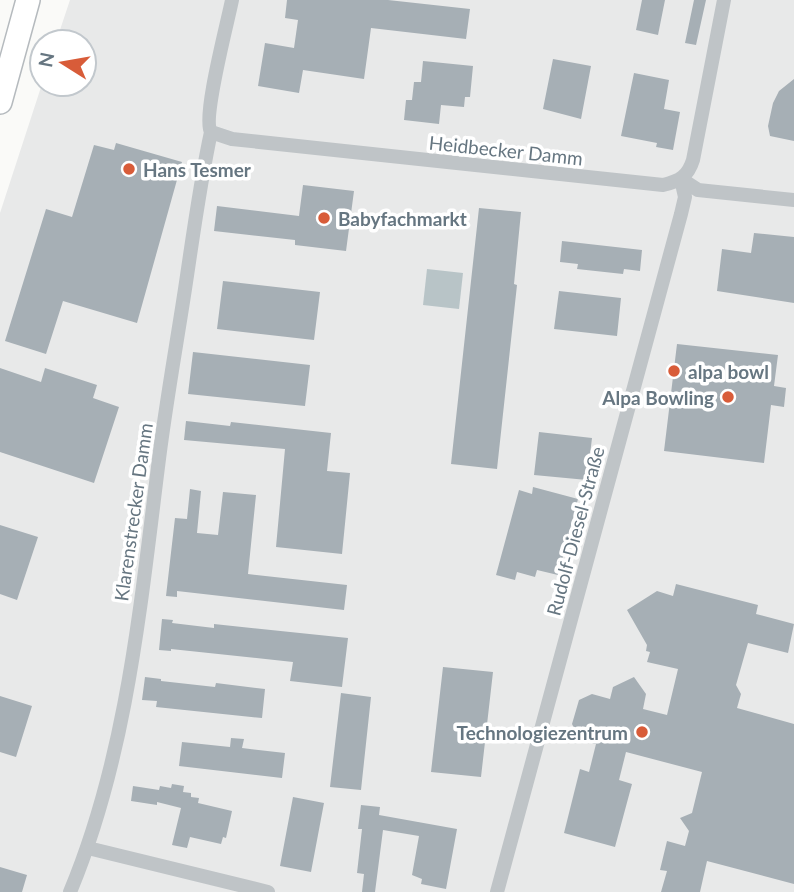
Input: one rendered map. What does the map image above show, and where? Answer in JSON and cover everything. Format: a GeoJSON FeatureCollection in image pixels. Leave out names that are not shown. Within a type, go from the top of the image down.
{"type":"FeatureCollection","features":[{"type":"Feature","properties":{"kind":"main road"},"geometry":{"type":"LineString","coordinates":[[2,95],[28,0]]}},
{"type":"Feature","properties":{"kind":"main road"},"geometry":{"type":"LineString","coordinates":[[2,95],[41,0]]}},
{"type":"Feature","properties":{"kind":"street","name":"Klarenstrecker Damm"},"geometry":{"type":"LineString","coordinates":[[70,892],[88,848],[112,756],[132,659],[148,563],[158,466],[211,132],[208,122],[211,102],[232,0]]}},
{"type":"Feature","properties":{"kind":"street"},"geometry":{"type":"LineString","coordinates":[[681,179],[690,171],[693,160],[724,0]]}},
{"type":"Feature","properties":{"kind":"street","name":"Heidbecker Damm"},"geometry":{"type":"LineString","coordinates":[[211,132],[232,139],[510,170],[663,185],[681,179],[698,190],[794,200]]}},
{"type":"Feature","properties":{"kind":"street","name":"Rudolf-Diesel-Straße"},"geometry":{"type":"LineString","coordinates":[[497,892],[681,215],[685,197],[681,179]]}},
{"type":"Feature","properties":{"kind":"street"},"geometry":{"type":"LineString","coordinates":[[88,848],[268,892]]}},
{"type":"Feature","properties":{"kind":"shaded area"},"geometry":{"type":"Polygon","coordinates":[[[70,0],[794,0],[794,892],[0,892],[0,213],[37,98],[98,98],[98,28],[61,28],[70,0]]]}},
{"type":"Feature","properties":{"kind":"shaded area"},"geometry":{"type":"Polygon","coordinates":[[[427,269],[463,273],[459,309],[423,305],[427,269]]]}},
{"type":"Feature","properties":{"kind":"building"},"geometry":{"type":"Polygon","coordinates":[[[287,0],[388,0],[470,9],[466,39],[371,28],[364,79],[303,70],[299,93],[258,86],[265,43],[294,48],[298,20],[285,18],[287,0]]]}},
{"type":"Feature","properties":{"kind":"building"},"geometry":{"type":"Polygon","coordinates":[[[642,0],[665,0],[658,35],[636,30],[642,0]]]}},
{"type":"Feature","properties":{"kind":"building"},"geometry":{"type":"Polygon","coordinates":[[[694,0],[706,0],[696,45],[685,43],[694,0]]]}},
{"type":"Feature","properties":{"kind":"building"},"geometry":{"type":"Polygon","coordinates":[[[553,59],[591,66],[581,119],[543,109],[553,59]]]}},
{"type":"Feature","properties":{"kind":"building"},"geometry":{"type":"Polygon","coordinates":[[[423,61],[473,66],[470,97],[465,97],[464,107],[441,105],[439,124],[404,120],[406,100],[412,100],[414,82],[421,82],[423,61]]]}},
{"type":"Feature","properties":{"kind":"building"},"geometry":{"type":"Polygon","coordinates":[[[634,73],[669,80],[664,109],[680,112],[673,150],[656,147],[657,143],[621,136],[634,73]]]}},
{"type":"Feature","properties":{"kind":"building"},"geometry":{"type":"Polygon","coordinates":[[[794,79],[794,141],[770,136],[768,126],[773,103],[779,91],[794,79]]]}},
{"type":"Feature","properties":{"kind":"building"},"geometry":{"type":"Polygon","coordinates":[[[116,143],[182,162],[137,323],[63,301],[46,354],[5,341],[46,209],[72,217],[94,145],[114,150],[116,143]]]}},
{"type":"Feature","properties":{"kind":"building","name":"Babyfachmarkt"},"geometry":{"type":"Polygon","coordinates":[[[303,185],[354,191],[346,251],[295,245],[295,240],[214,231],[217,206],[299,216],[303,185]]]}},
{"type":"Feature","properties":{"kind":"building"},"geometry":{"type":"Polygon","coordinates":[[[479,208],[521,212],[514,284],[517,285],[497,469],[451,464],[479,208]]]}},
{"type":"Feature","properties":{"kind":"building"},"geometry":{"type":"Polygon","coordinates":[[[754,233],[794,237],[794,303],[717,291],[722,249],[751,253],[754,233]]]}},
{"type":"Feature","properties":{"kind":"building"},"geometry":{"type":"Polygon","coordinates":[[[562,241],[642,250],[640,271],[624,269],[623,274],[577,269],[578,264],[560,262],[562,241]]]}},
{"type":"Feature","properties":{"kind":"building"},"geometry":{"type":"Polygon","coordinates":[[[223,281],[320,292],[314,340],[217,329],[223,281]]]}},
{"type":"Feature","properties":{"kind":"building"},"geometry":{"type":"Polygon","coordinates":[[[559,291],[621,298],[617,336],[554,329],[559,291]]]}},
{"type":"Feature","properties":{"kind":"building","name":"Alpa Bowling"},"geometry":{"type":"Polygon","coordinates":[[[677,344],[778,355],[774,386],[786,388],[784,407],[771,405],[764,463],[664,451],[677,344]]]}},
{"type":"Feature","properties":{"kind":"building"},"geometry":{"type":"Polygon","coordinates":[[[193,352],[310,365],[305,406],[188,394],[193,352]]]}},
{"type":"Feature","properties":{"kind":"building"},"geometry":{"type":"Polygon","coordinates":[[[0,368],[41,382],[45,368],[97,385],[93,398],[119,407],[94,483],[0,452],[0,368]]]}},
{"type":"Feature","properties":{"kind":"building"},"geometry":{"type":"Polygon","coordinates":[[[186,421],[230,426],[231,422],[331,433],[327,471],[350,473],[342,554],[276,547],[285,449],[184,440],[186,421]]]}},
{"type":"Feature","properties":{"kind":"building"},"geometry":{"type":"Polygon","coordinates":[[[539,432],[592,438],[587,480],[534,475],[539,432]]]}},
{"type":"Feature","properties":{"kind":"building"},"geometry":{"type":"Polygon","coordinates":[[[533,487],[578,499],[558,575],[537,570],[535,577],[517,572],[515,580],[496,575],[519,490],[532,494],[533,487]]]}},
{"type":"Feature","properties":{"kind":"building"},"geometry":{"type":"Polygon","coordinates":[[[190,489],[201,491],[197,533],[218,535],[223,492],[256,495],[248,574],[347,585],[344,610],[177,591],[177,597],[166,596],[175,518],[187,519],[190,489]]]}},
{"type":"Feature","properties":{"kind":"building"},"geometry":{"type":"Polygon","coordinates":[[[0,525],[38,537],[17,600],[0,594],[0,525]]]}},
{"type":"Feature","properties":{"kind":"building","name":"Technologiezentrum"},"geometry":{"type":"Polygon","coordinates":[[[676,584],[758,605],[756,614],[794,624],[788,653],[748,643],[736,685],[741,694],[737,708],[794,724],[794,884],[707,861],[700,892],[661,892],[667,871],[660,870],[667,841],[685,846],[689,831],[680,818],[692,813],[702,772],[626,752],[619,780],[632,784],[615,847],[564,833],[580,769],[589,772],[596,744],[580,740],[572,724],[579,700],[592,694],[610,699],[613,687],[634,677],[646,694],[643,709],[667,715],[678,669],[647,662],[650,652],[646,651],[647,645],[627,610],[657,591],[673,596],[676,584]]]}},
{"type":"Feature","properties":{"kind":"building"},"geometry":{"type":"Polygon","coordinates":[[[162,619],[173,620],[172,623],[214,628],[214,624],[348,638],[342,687],[290,681],[293,662],[159,650],[162,619]]]}},
{"type":"Feature","properties":{"kind":"building"},"geometry":{"type":"Polygon","coordinates":[[[443,667],[493,672],[481,777],[431,772],[443,667]]]}},
{"type":"Feature","properties":{"kind":"building"},"geometry":{"type":"Polygon","coordinates":[[[145,677],[215,687],[216,683],[265,689],[262,718],[156,707],[157,701],[142,700],[145,677]]]}},
{"type":"Feature","properties":{"kind":"building"},"geometry":{"type":"Polygon","coordinates":[[[341,693],[371,697],[361,790],[330,787],[341,693]]]}},
{"type":"Feature","properties":{"kind":"building"},"geometry":{"type":"Polygon","coordinates":[[[0,696],[32,706],[16,757],[0,752],[0,696]]]}},
{"type":"Feature","properties":{"kind":"building"},"geometry":{"type":"Polygon","coordinates":[[[231,738],[244,739],[242,748],[285,753],[282,778],[179,766],[182,742],[230,747],[231,738]]]}},
{"type":"Feature","properties":{"kind":"building"},"geometry":{"type":"Polygon","coordinates":[[[172,784],[184,786],[183,792],[199,798],[198,803],[232,811],[226,838],[223,837],[221,844],[190,837],[187,848],[172,845],[181,808],[157,802],[157,805],[131,801],[133,786],[159,790],[160,786],[171,788],[172,784]]]}},
{"type":"Feature","properties":{"kind":"building"},"geometry":{"type":"Polygon","coordinates":[[[293,797],[324,803],[311,872],[280,866],[293,797]]]}},
{"type":"Feature","properties":{"kind":"building"},"geometry":{"type":"Polygon","coordinates":[[[361,805],[380,807],[379,815],[457,829],[446,889],[421,884],[422,879],[412,875],[419,836],[383,830],[375,892],[362,892],[364,874],[357,873],[362,829],[358,829],[361,805]]]}},
{"type":"Feature","properties":{"kind":"building"},"geometry":{"type":"Polygon","coordinates":[[[0,867],[27,875],[22,892],[0,892],[0,867]]]}},
{"type":"Feature","properties":{"kind":"place","name":"Hans Tesmer"},"geometry":{"type":"Point","coordinates":[129,169]}},
{"type":"Feature","properties":{"kind":"place","name":"Babyfachmarkt"},"geometry":{"type":"Point","coordinates":[324,218]}},
{"type":"Feature","properties":{"kind":"place","name":"alpa bowl"},"geometry":{"type":"Point","coordinates":[674,371]}},
{"type":"Feature","properties":{"kind":"place","name":"Alpa Bowling"},"geometry":{"type":"Point","coordinates":[728,397]}},
{"type":"Feature","properties":{"kind":"place","name":"Technologiezentrum"},"geometry":{"type":"Point","coordinates":[642,732]}}]}
